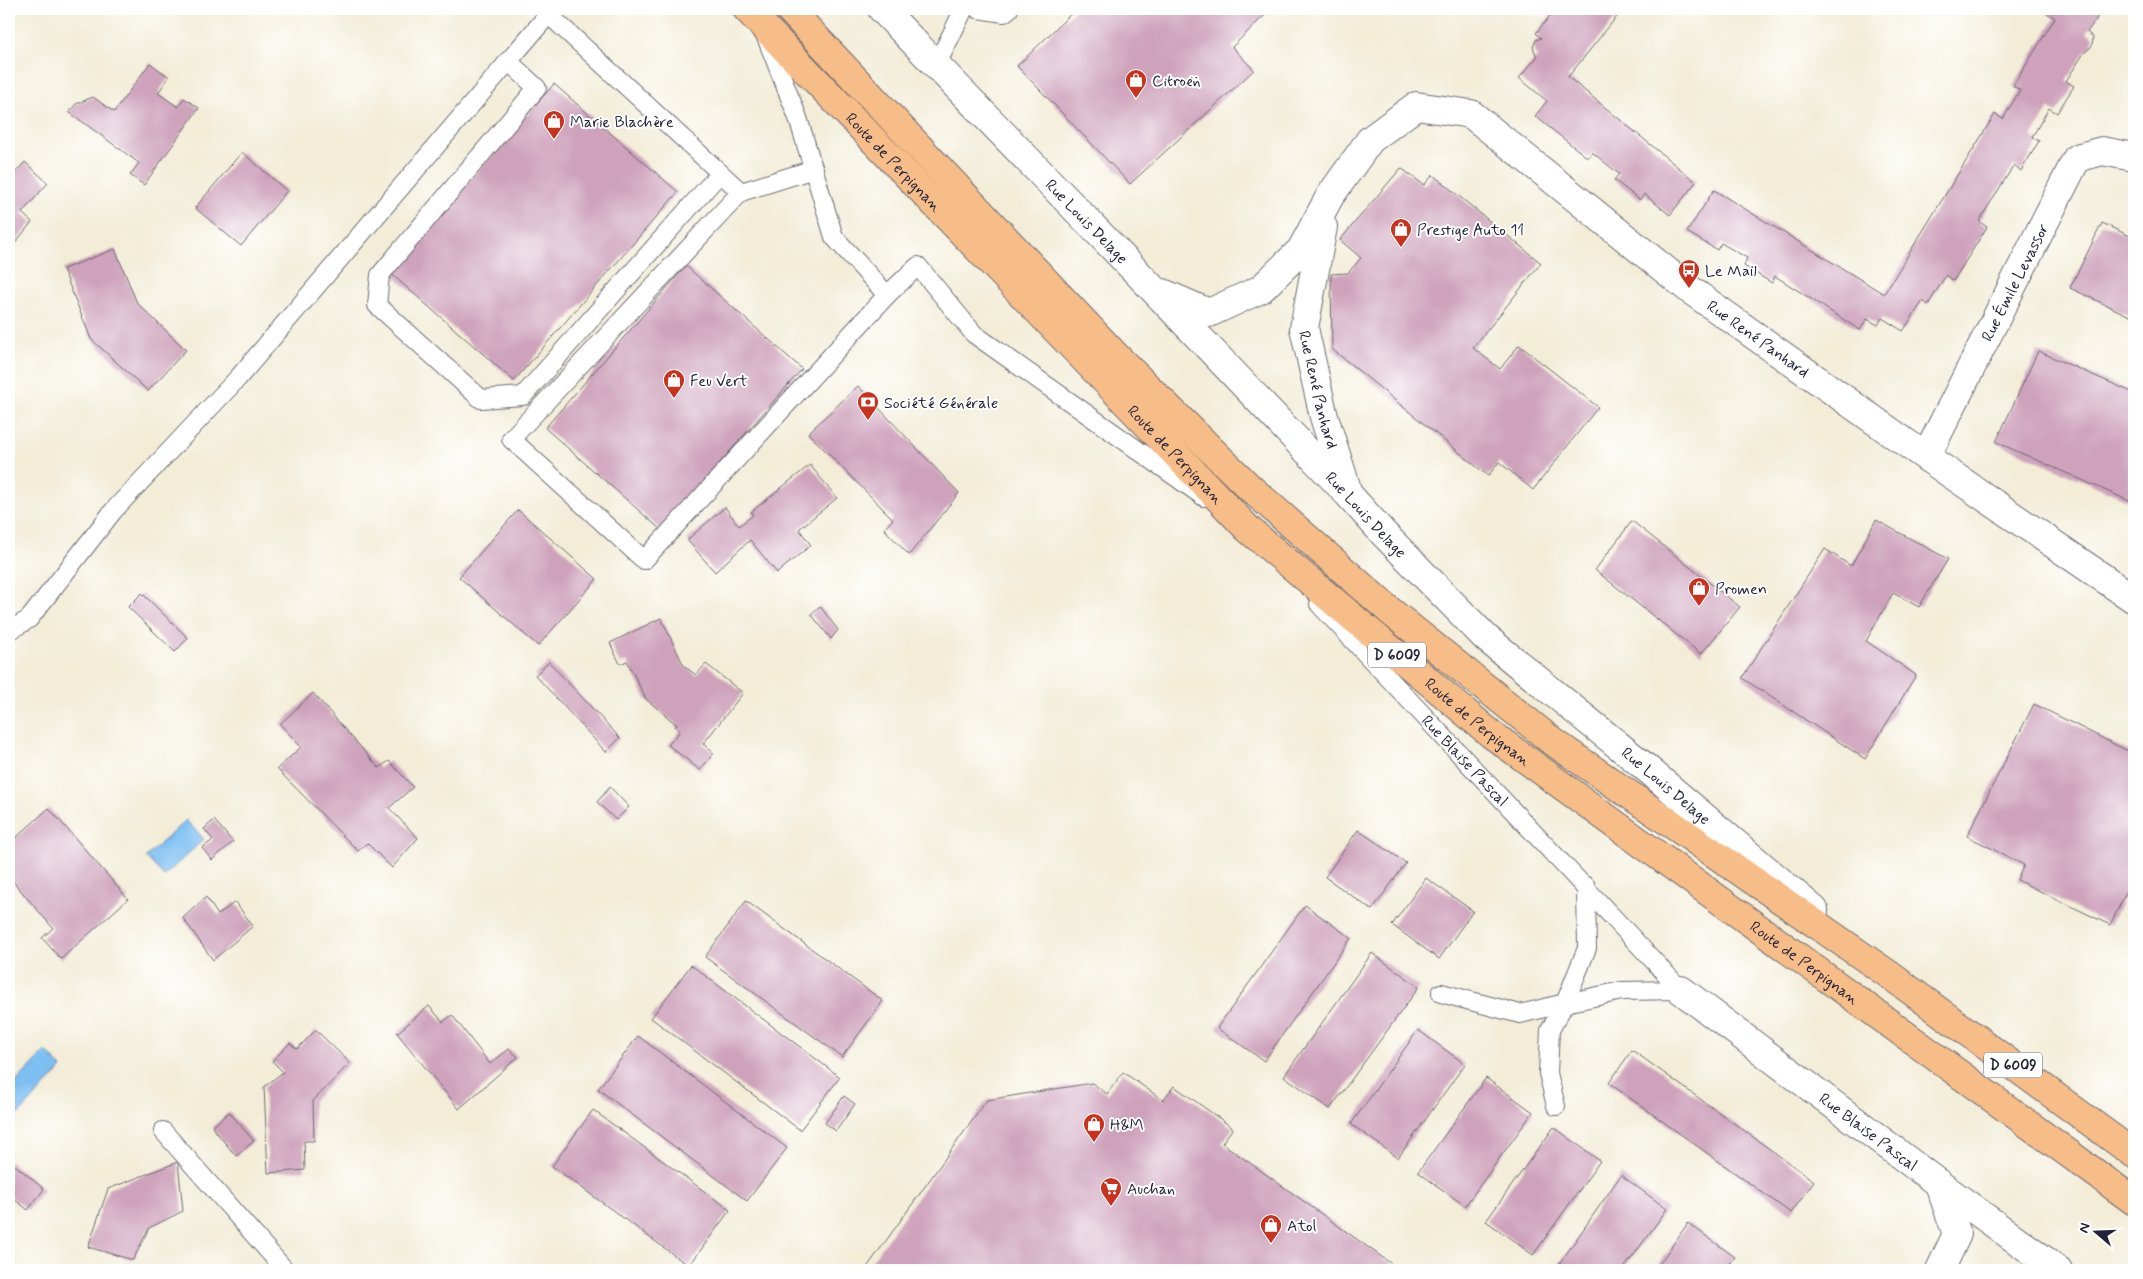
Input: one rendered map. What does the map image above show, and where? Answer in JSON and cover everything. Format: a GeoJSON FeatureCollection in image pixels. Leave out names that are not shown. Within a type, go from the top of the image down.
{"type":"FeatureCollection","features":[{"type":"Feature","properties":{"kind":"main road","name":"Route de Perpignan"},"geometry":{"type":"LineString","coordinates":[[789,9],[1118,358],[1249,487],[1390,611],[1552,741],[1892,976],[2134,1154]]}},
{"type":"Feature","properties":{"kind":"main road","name":"Route de Perpignan"},"geometry":{"type":"LineString","coordinates":[[754,16],[1248,529],[1491,734],[2134,1201]]}},
{"type":"Feature","properties":{"kind":"street","name":"Rue Louis Delage"},"geometry":{"type":"LineString","coordinates":[[882,9],[1153,289],[1348,494],[1382,533],[1486,638],[1645,767],[1892,976]]}},
{"type":"Feature","properties":{"kind":"street","name":"Rue René Panhard"},"geometry":{"type":"LineString","coordinates":[[1153,289],[1208,313],[1261,289],[1301,250],[1330,196],[1370,140],[1416,106],[1471,114],[1689,289],[1926,457],[2134,599]]}},
{"type":"Feature","properties":{"kind":"street","name":"Rue Émile Levassor"},"geometry":{"type":"LineString","coordinates":[[1926,457],[2077,158],[2102,151],[2134,157]]}},
{"type":"Feature","properties":{"kind":"street","name":"Rue René Panhard"},"geometry":{"type":"LineString","coordinates":[[1330,196],[1318,247],[1304,328],[1324,417],[1348,494]]}},
{"type":"Feature","properties":{"kind":"street","name":"Rue Blaise Pascal"},"geometry":{"type":"LineString","coordinates":[[1681,990],[1939,1184],[2058,1270]]}},
{"type":"Feature","properties":{"kind":"street"},"geometry":{"type":"LineString","coordinates":[[1939,1184],[1957,1234],[1940,1270]]}},
{"type":"Feature","properties":{"kind":"lane"},"geometry":{"type":"LineString","coordinates":[[936,66],[964,9]]}},
{"type":"Feature","properties":{"kind":"lane"},"geometry":{"type":"LineString","coordinates":[[978,9],[1004,13],[1009,9]]}},
{"type":"Feature","properties":{"kind":"lane"},"geometry":{"type":"LineString","coordinates":[[9,631],[29,619],[114,510],[238,378],[550,12],[741,192]]}},
{"type":"Feature","properties":{"kind":"lane"},"geometry":{"type":"LineString","coordinates":[[754,16],[798,118],[814,169],[834,237],[888,295],[644,560],[511,439],[741,192],[814,169]]}},
{"type":"Feature","properties":{"kind":"lane"},"geometry":{"type":"LineString","coordinates":[[508,62],[537,88],[380,275],[377,305],[481,398],[523,396],[720,173]]}},
{"type":"Feature","properties":{"kind":"lane","name":"Rue Blaise Pascal"},"geometry":{"type":"LineString","coordinates":[[888,295],[918,266],[974,334],[1248,529],[1586,886],[1681,990]]}},
{"type":"Feature","properties":{"kind":"lane"},"geometry":{"type":"LineString","coordinates":[[1556,1106],[1548,1073],[1550,1030],[1565,1003],[1587,948],[1586,886]]}},
{"type":"Feature","properties":{"kind":"lane"},"geometry":{"type":"LineString","coordinates":[[1441,993],[1520,1014],[1622,991],[1681,990]]}},
{"type":"Feature","properties":{"kind":"lane"},"geometry":{"type":"LineString","coordinates":[[163,1131],[285,1270]]}},
{"type":"Feature","properties":{"kind":"water"},"geometry":{"type":"Polygon","coordinates":[[[186,820],[204,839],[164,876],[146,857],[186,820]]]}},
{"type":"Feature","properties":{"kind":"water"},"geometry":{"type":"Polygon","coordinates":[[[46,1051],[62,1068],[19,1114],[9,1104],[9,1089],[46,1051]]]}},
{"type":"Feature","properties":{"kind":"building","name":"Citroën"},"geometry":{"type":"Polygon","coordinates":[[[1076,9],[1271,9],[1232,47],[1254,70],[1130,184],[1017,66],[1076,9]]]}},
{"type":"Feature","properties":{"kind":"building"},"geometry":{"type":"Polygon","coordinates":[[[1556,9],[1561,12],[1564,9],[1623,9],[1568,77],[1696,182],[1670,215],[1644,194],[1640,200],[1614,180],[1619,174],[1592,152],[1588,158],[1535,116],[1547,101],[1519,78],[1537,57],[1533,47],[1536,40],[1541,38],[1536,33],[1556,9]]]}},
{"type":"Feature","properties":{"kind":"building"},"geometry":{"type":"Polygon","coordinates":[[[2040,9],[2096,9],[2101,12],[2087,32],[2093,37],[2092,46],[2084,53],[2066,81],[2074,86],[2057,113],[2049,108],[2032,137],[2039,141],[2021,171],[2014,165],[1979,221],[1987,227],[1953,281],[1946,275],[1928,305],[1923,301],[1903,331],[1882,318],[1878,325],[1867,319],[1860,330],[1775,276],[1772,283],[1744,266],[1747,258],[1721,243],[1717,250],[1687,232],[1714,190],[1884,294],[1995,114],[2003,119],[2020,90],[2013,86],[2055,18],[2040,9]]]}},
{"type":"Feature","properties":{"kind":"building"},"geometry":{"type":"Polygon","coordinates":[[[150,63],[169,77],[158,93],[178,107],[184,98],[199,108],[144,185],[130,175],[139,163],[69,112],[76,104],[93,97],[114,112],[150,63]]]}},
{"type":"Feature","properties":{"kind":"building"},"geometry":{"type":"Polygon","coordinates":[[[554,84],[678,192],[514,381],[389,272],[554,84]]]}},
{"type":"Feature","properties":{"kind":"building"},"geometry":{"type":"Polygon","coordinates":[[[242,152],[287,191],[241,246],[195,208],[242,152]]]}},
{"type":"Feature","properties":{"kind":"building"},"geometry":{"type":"Polygon","coordinates":[[[25,162],[48,183],[22,213],[32,222],[11,248],[9,246],[9,171],[13,175],[25,162]]]}},
{"type":"Feature","properties":{"kind":"building"},"geometry":{"type":"Polygon","coordinates":[[[1401,168],[1424,185],[1433,175],[1541,263],[1473,348],[1500,369],[1519,345],[1598,407],[1533,490],[1499,462],[1488,476],[1332,349],[1331,274],[1348,273],[1361,258],[1340,240],[1401,168]]]}},
{"type":"Feature","properties":{"kind":"building"},"geometry":{"type":"Polygon","coordinates":[[[2102,223],[2134,238],[2134,318],[2070,288],[2102,223]]]}},
{"type":"Feature","properties":{"kind":"building"},"geometry":{"type":"Polygon","coordinates":[[[115,249],[137,303],[186,350],[148,391],[91,339],[63,269],[115,249]]]}},
{"type":"Feature","properties":{"kind":"building","name":"Feu Vert"},"geometry":{"type":"Polygon","coordinates":[[[686,266],[802,369],[661,530],[545,428],[686,266]]]}},
{"type":"Feature","properties":{"kind":"building"},"geometry":{"type":"Polygon","coordinates":[[[2038,351],[2134,393],[2134,503],[1996,442],[2038,351]]]}},
{"type":"Feature","properties":{"kind":"building"},"geometry":{"type":"Polygon","coordinates":[[[858,386],[959,493],[909,555],[884,529],[893,519],[808,433],[858,386]]]}},
{"type":"Feature","properties":{"kind":"building"},"geometry":{"type":"Polygon","coordinates":[[[810,465],[837,498],[799,529],[811,545],[777,573],[750,540],[715,572],[687,540],[725,507],[739,526],[753,515],[751,512],[810,465]]]}},
{"type":"Feature","properties":{"kind":"building"},"geometry":{"type":"Polygon","coordinates":[[[518,510],[597,579],[538,646],[459,577],[518,510]]]}},
{"type":"Feature","properties":{"kind":"building"},"geometry":{"type":"Polygon","coordinates":[[[1876,520],[1948,559],[1919,607],[1893,593],[1866,641],[1916,675],[1865,759],[1742,678],[1825,549],[1851,566],[1876,520]]]}},
{"type":"Feature","properties":{"kind":"building"},"geometry":{"type":"Polygon","coordinates":[[[1632,521],[1740,607],[1701,654],[1595,570],[1632,521]]]}},
{"type":"Feature","properties":{"kind":"building"},"geometry":{"type":"Polygon","coordinates":[[[142,593],[188,638],[175,652],[128,607],[142,593]]]}},
{"type":"Feature","properties":{"kind":"building"},"geometry":{"type":"Polygon","coordinates":[[[820,606],[838,630],[831,639],[811,614],[820,606]]]}},
{"type":"Feature","properties":{"kind":"building"},"geometry":{"type":"Polygon","coordinates":[[[661,618],[684,666],[696,675],[706,664],[743,693],[703,744],[714,753],[700,770],[668,745],[680,731],[675,727],[677,725],[646,699],[627,661],[620,664],[610,643],[661,618]]]}},
{"type":"Feature","properties":{"kind":"building"},"geometry":{"type":"Polygon","coordinates":[[[549,662],[620,738],[606,752],[535,675],[549,662]]]}},
{"type":"Feature","properties":{"kind":"building"},"geometry":{"type":"Polygon","coordinates":[[[313,693],[379,768],[389,761],[413,787],[389,808],[418,838],[392,868],[367,843],[358,851],[277,769],[301,747],[280,724],[313,693]]]}},
{"type":"Feature","properties":{"kind":"building"},"geometry":{"type":"Polygon","coordinates":[[[2034,704],[2134,754],[2134,876],[2110,925],[2017,880],[2024,865],[1967,836],[2034,704]]]}},
{"type":"Feature","properties":{"kind":"building"},"geometry":{"type":"Polygon","coordinates":[[[610,787],[629,807],[616,820],[597,802],[610,787]]]}},
{"type":"Feature","properties":{"kind":"building"},"geometry":{"type":"Polygon","coordinates":[[[49,808],[128,899],[61,959],[42,938],[53,928],[9,877],[9,844],[49,808]]]}},
{"type":"Feature","properties":{"kind":"building"},"geometry":{"type":"Polygon","coordinates":[[[214,820],[233,842],[212,860],[202,848],[213,840],[204,829],[214,820]]]}},
{"type":"Feature","properties":{"kind":"building"},"geometry":{"type":"Polygon","coordinates":[[[1358,830],[1406,863],[1372,910],[1325,877],[1358,830]]]}},
{"type":"Feature","properties":{"kind":"building"},"geometry":{"type":"Polygon","coordinates":[[[1426,878],[1473,911],[1439,959],[1392,925],[1426,878]]]}},
{"type":"Feature","properties":{"kind":"building"},"geometry":{"type":"Polygon","coordinates":[[[206,897],[218,915],[235,902],[253,926],[213,960],[183,918],[206,897]]]}},
{"type":"Feature","properties":{"kind":"building"},"geometry":{"type":"Polygon","coordinates":[[[746,901],[883,1001],[842,1057],[705,957],[746,901]]]}},
{"type":"Feature","properties":{"kind":"building"},"geometry":{"type":"Polygon","coordinates":[[[1305,905],[1351,938],[1264,1061],[1217,1028],[1305,905]]]}},
{"type":"Feature","properties":{"kind":"building"},"geometry":{"type":"Polygon","coordinates":[[[1372,953],[1419,987],[1330,1109],[1284,1076],[1372,953]]]}},
{"type":"Feature","properties":{"kind":"building"},"geometry":{"type":"Polygon","coordinates":[[[691,965],[840,1077],[800,1130],[651,1018],[691,965]]]}},
{"type":"Feature","properties":{"kind":"building"},"geometry":{"type":"Polygon","coordinates":[[[429,1006],[443,1022],[452,1015],[490,1064],[509,1049],[518,1057],[459,1109],[397,1033],[429,1006]]]}},
{"type":"Feature","properties":{"kind":"building"},"geometry":{"type":"Polygon","coordinates":[[[316,1030],[350,1063],[313,1101],[314,1141],[304,1141],[305,1170],[268,1173],[264,1087],[283,1072],[272,1061],[290,1043],[297,1049],[316,1030]]]}},
{"type":"Feature","properties":{"kind":"building"},"geometry":{"type":"Polygon","coordinates":[[[1418,1030],[1465,1064],[1398,1158],[1351,1124],[1418,1030]]]}},
{"type":"Feature","properties":{"kind":"building"},"geometry":{"type":"Polygon","coordinates":[[[638,1036],[787,1148],[747,1201],[598,1089],[638,1036]]]}},
{"type":"Feature","properties":{"kind":"building"},"geometry":{"type":"Polygon","coordinates":[[[1632,1050],[1814,1181],[1791,1213],[1609,1083],[1632,1050]]]}},
{"type":"Feature","properties":{"kind":"building","name":"Auchan"},"geometry":{"type":"Polygon","coordinates":[[[1123,1072],[1163,1100],[1174,1086],[1233,1128],[1222,1143],[1400,1270],[865,1270],[987,1100],[1092,1083],[1107,1094],[1123,1072]]]}},
{"type":"Feature","properties":{"kind":"building"},"geometry":{"type":"Polygon","coordinates":[[[1486,1078],[1533,1112],[1465,1206],[1418,1172],[1486,1078]]]}},
{"type":"Feature","properties":{"kind":"building"},"geometry":{"type":"Polygon","coordinates":[[[844,1096],[855,1104],[836,1131],[825,1123],[844,1096]]]}},
{"type":"Feature","properties":{"kind":"building"},"geometry":{"type":"Polygon","coordinates":[[[593,1110],[730,1210],[689,1266],[552,1166],[593,1110]]]}},
{"type":"Feature","properties":{"kind":"building"},"geometry":{"type":"Polygon","coordinates":[[[229,1112],[254,1141],[236,1156],[212,1127],[229,1112]]]}},
{"type":"Feature","properties":{"kind":"building"},"geometry":{"type":"Polygon","coordinates":[[[1554,1127],[1600,1161],[1533,1255],[1486,1221],[1554,1127]]]}},
{"type":"Feature","properties":{"kind":"building"},"geometry":{"type":"Polygon","coordinates":[[[9,1160],[44,1189],[28,1210],[9,1195],[9,1160]]]}},
{"type":"Feature","properties":{"kind":"building"},"geometry":{"type":"Polygon","coordinates":[[[178,1162],[183,1211],[149,1228],[133,1260],[88,1247],[108,1189],[178,1162]]]}},
{"type":"Feature","properties":{"kind":"building"},"geometry":{"type":"Polygon","coordinates":[[[1621,1175],[1667,1209],[1623,1270],[1555,1270],[1621,1175]]]}},
{"type":"Feature","properties":{"kind":"building"},"geometry":{"type":"Polygon","coordinates":[[[1688,1223],[1735,1257],[1725,1270],[1655,1270],[1688,1223]]]}},
{"type":"Feature","properties":{"kind":"place","name":"Citroën"},"geometry":{"type":"Point","coordinates":[1136,99]}},
{"type":"Feature","properties":{"kind":"place","name":"Marie Blachère"},"geometry":{"type":"Point","coordinates":[554,140]}},
{"type":"Feature","properties":{"kind":"place","name":"Prestige Auto 11"},"geometry":{"type":"Point","coordinates":[1401,248]}},
{"type":"Feature","properties":{"kind":"place","name":"Le Mail"},"geometry":{"type":"Point","coordinates":[1689,289]}},
{"type":"Feature","properties":{"kind":"place","name":"Feu Vert"},"geometry":{"type":"Point","coordinates":[674,399]}},
{"type":"Feature","properties":{"kind":"place","name":"Société Générale"},"geometry":{"type":"Point","coordinates":[868,421]}},
{"type":"Feature","properties":{"kind":"place","name":"Promen"},"geometry":{"type":"Point","coordinates":[1699,607]}},
{"type":"Feature","properties":{"kind":"place","name":"H&M"},"geometry":{"type":"Point","coordinates":[1094,1143]}},
{"type":"Feature","properties":{"kind":"place","name":"Auchan"},"geometry":{"type":"Point","coordinates":[1111,1207]}},
{"type":"Feature","properties":{"kind":"place","name":"Atol"},"geometry":{"type":"Point","coordinates":[1271,1244]}}]}
